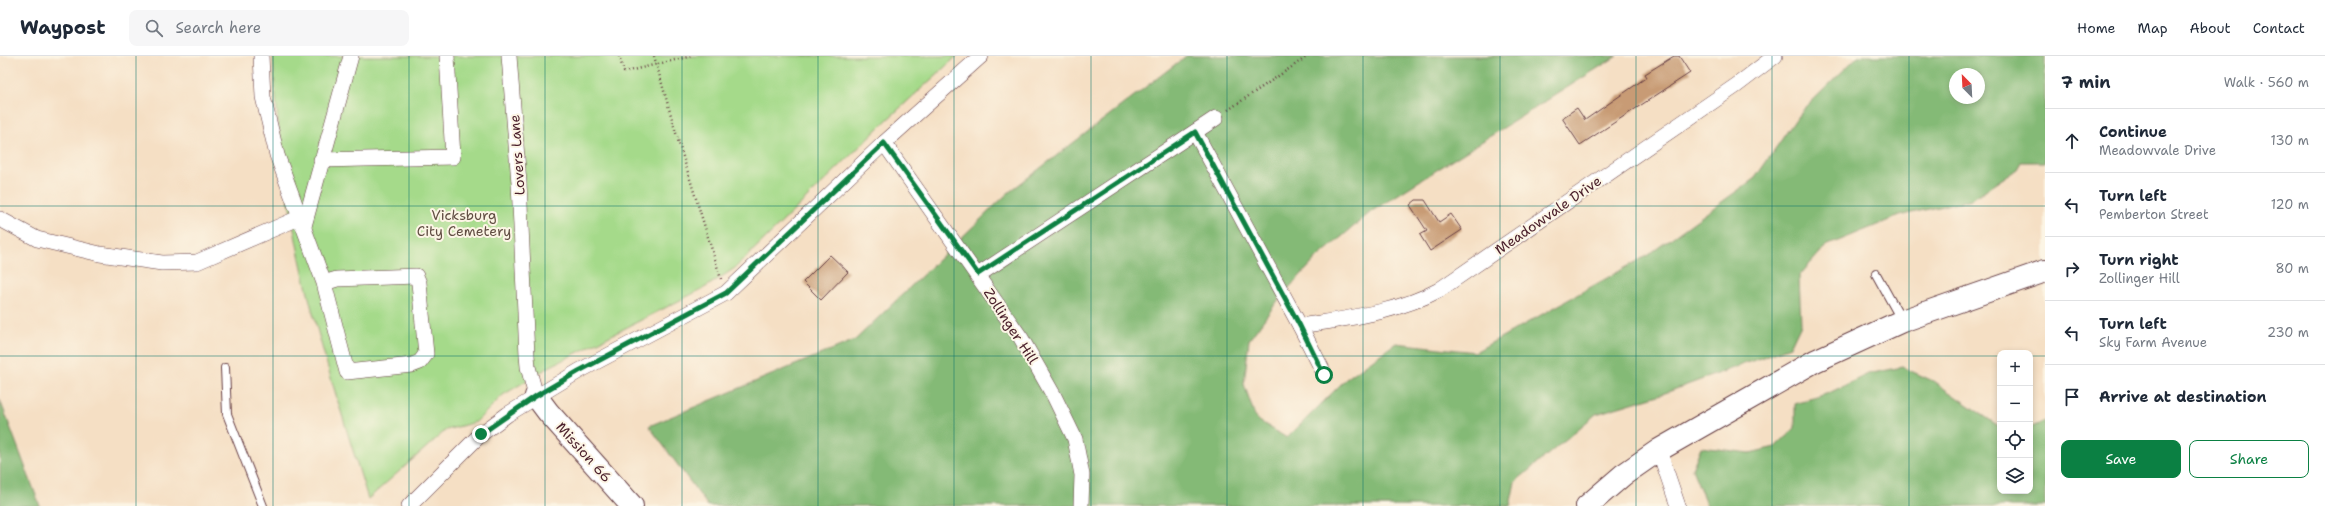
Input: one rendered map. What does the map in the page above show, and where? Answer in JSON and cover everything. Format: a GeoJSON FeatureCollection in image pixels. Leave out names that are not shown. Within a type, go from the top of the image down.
{"type":"FeatureCollection","features":[{"type":"Feature","properties":{"kind":"street"},"geometry":{"type":"LineString","coordinates":[[261,56],[263,97],[277,154],[324,283],[347,372],[412,365],[420,362],[426,354],[419,283],[416,276],[337,279],[324,283]]}},
{"type":"Feature","properties":{"kind":"street"},"geometry":{"type":"LineString","coordinates":[[302,221],[351,56]]}},
{"type":"Feature","properties":{"kind":"street"},"geometry":{"type":"LineString","coordinates":[[321,160],[453,157],[447,56]]}},
{"type":"Feature","properties":{"kind":"street","name":"Lovers Lane"},"geometry":{"type":"LineString","coordinates":[[509,56],[519,183],[526,355],[536,396]]}},
{"type":"Feature","properties":{"kind":"street"},"geometry":{"type":"LineString","coordinates":[[409,506],[481,434],[536,396],[579,371],[726,293],[884,143],[981,56]]}},
{"type":"Feature","properties":{"kind":"street","name":"Meadowvale Drive"},"geometry":{"type":"LineString","coordinates":[[1300,326],[1386,311],[1417,302],[1439,290],[1737,85],[1775,56]]}},
{"type":"Feature","properties":{"kind":"street"},"geometry":{"type":"LineString","coordinates":[[978,274],[1216,118]]}},
{"type":"Feature","properties":{"kind":"street"},"geometry":{"type":"LineString","coordinates":[[1195,132],[1300,326],[1324,375]]}},
{"type":"Feature","properties":{"kind":"street","name":"Zollinger Hill"},"geometry":{"type":"LineString","coordinates":[[884,143],[978,274],[1021,338],[1075,439],[1082,475],[1081,506]]}},
{"type":"Feature","properties":{"kind":"street"},"geometry":{"type":"LineString","coordinates":[[0,219],[37,239],[100,254],[162,263],[196,262],[302,221]]}},
{"type":"Feature","properties":{"kind":"street"},"geometry":{"type":"LineString","coordinates":[[1587,506],[1623,475],[1660,450],[1815,361],[1902,321],[2045,271]]}},
{"type":"Feature","properties":{"kind":"street","name":"Mission 66"},"geometry":{"type":"LineString","coordinates":[[536,396],[548,412],[632,506]]}},
{"type":"Feature","properties":{"kind":"street"},"geometry":{"type":"LineString","coordinates":[[1660,450],[1678,506]]}},
{"type":"Feature","properties":{"kind":"lane"},"geometry":{"type":"LineString","coordinates":[[1876,274],[1902,321]]}},
{"type":"Feature","properties":{"kind":"lane"},"geometry":{"type":"LineString","coordinates":[[225,368],[227,414],[263,506]]}},
{"type":"Feature","properties":{"kind":"path"},"geometry":{"type":"LineString","coordinates":[[619,56],[624,72],[692,56]]}},
{"type":"Feature","properties":{"kind":"path"},"geometry":{"type":"LineString","coordinates":[[654,56],[680,147],[726,293]]}},
{"type":"Feature","properties":{"kind":"path"},"geometry":{"type":"LineString","coordinates":[[1216,118],[1308,56]]}},
{"type":"Feature","properties":{"kind":"green space","name":"Vicksburg City Cemetery"},"geometry":{"type":"Polygon","coordinates":[[[273,56],[957,56],[888,119],[735,268],[706,287],[549,367],[503,395],[476,422],[446,430],[368,499],[326,362],[300,259],[289,203],[283,161],[273,56]]]}},
{"type":"Feature","properties":{"kind":"green space"},"geometry":{"type":"Polygon","coordinates":[[[1186,56],[1617,56],[1372,211],[1319,256],[1282,295],[1249,340],[1244,384],[1256,419],[1287,438],[1346,379],[1396,343],[1475,352],[1648,255],[1755,178],[1800,113],[1858,56],[2045,56],[2045,162],[2021,162],[2017,169],[1972,199],[1899,216],[1826,246],[1799,276],[1801,324],[1790,347],[1665,393],[1596,414],[1515,482],[1510,506],[708,506],[649,426],[855,340],[1008,193],[1186,56]]]}},
{"type":"Feature","properties":{"kind":"green space"},"geometry":{"type":"Polygon","coordinates":[[[1902,367],[1933,381],[1997,425],[1997,494],[2033,494],[2033,427],[2045,421],[2045,506],[1707,506],[1692,469],[1701,447],[1750,453],[1775,447],[1795,428],[1795,404],[1829,393],[1868,374],[1902,367]]]}},
{"type":"Feature","properties":{"kind":"green space"},"geometry":{"type":"Polygon","coordinates":[[[0,400],[40,506],[0,506],[0,400]]]}},
{"type":"Feature","properties":{"kind":"building"},"geometry":{"type":"Polygon","coordinates":[[[1674,56],[1679,56],[1690,73],[1580,145],[1562,118],[1577,108],[1585,120],[1647,77],[1645,74],[1674,56]]]}},
{"type":"Feature","properties":{"kind":"building"},"geometry":{"type":"Polygon","coordinates":[[[1416,200],[1425,200],[1439,222],[1451,214],[1462,230],[1430,251],[1420,235],[1427,231],[1410,205],[1416,200]]]}},
{"type":"Feature","properties":{"kind":"building"},"geometry":{"type":"Polygon","coordinates":[[[830,255],[848,272],[821,300],[803,282],[830,255]]]}},
{"type":"Feature","properties":{"kind":"route"},"geometry":{"type":"LineString","coordinates":[[481,434],[536,396],[579,371],[726,293],[750,273],[884,143],[978,274],[1195,132],[1300,326],[1324,375]]}}]}
